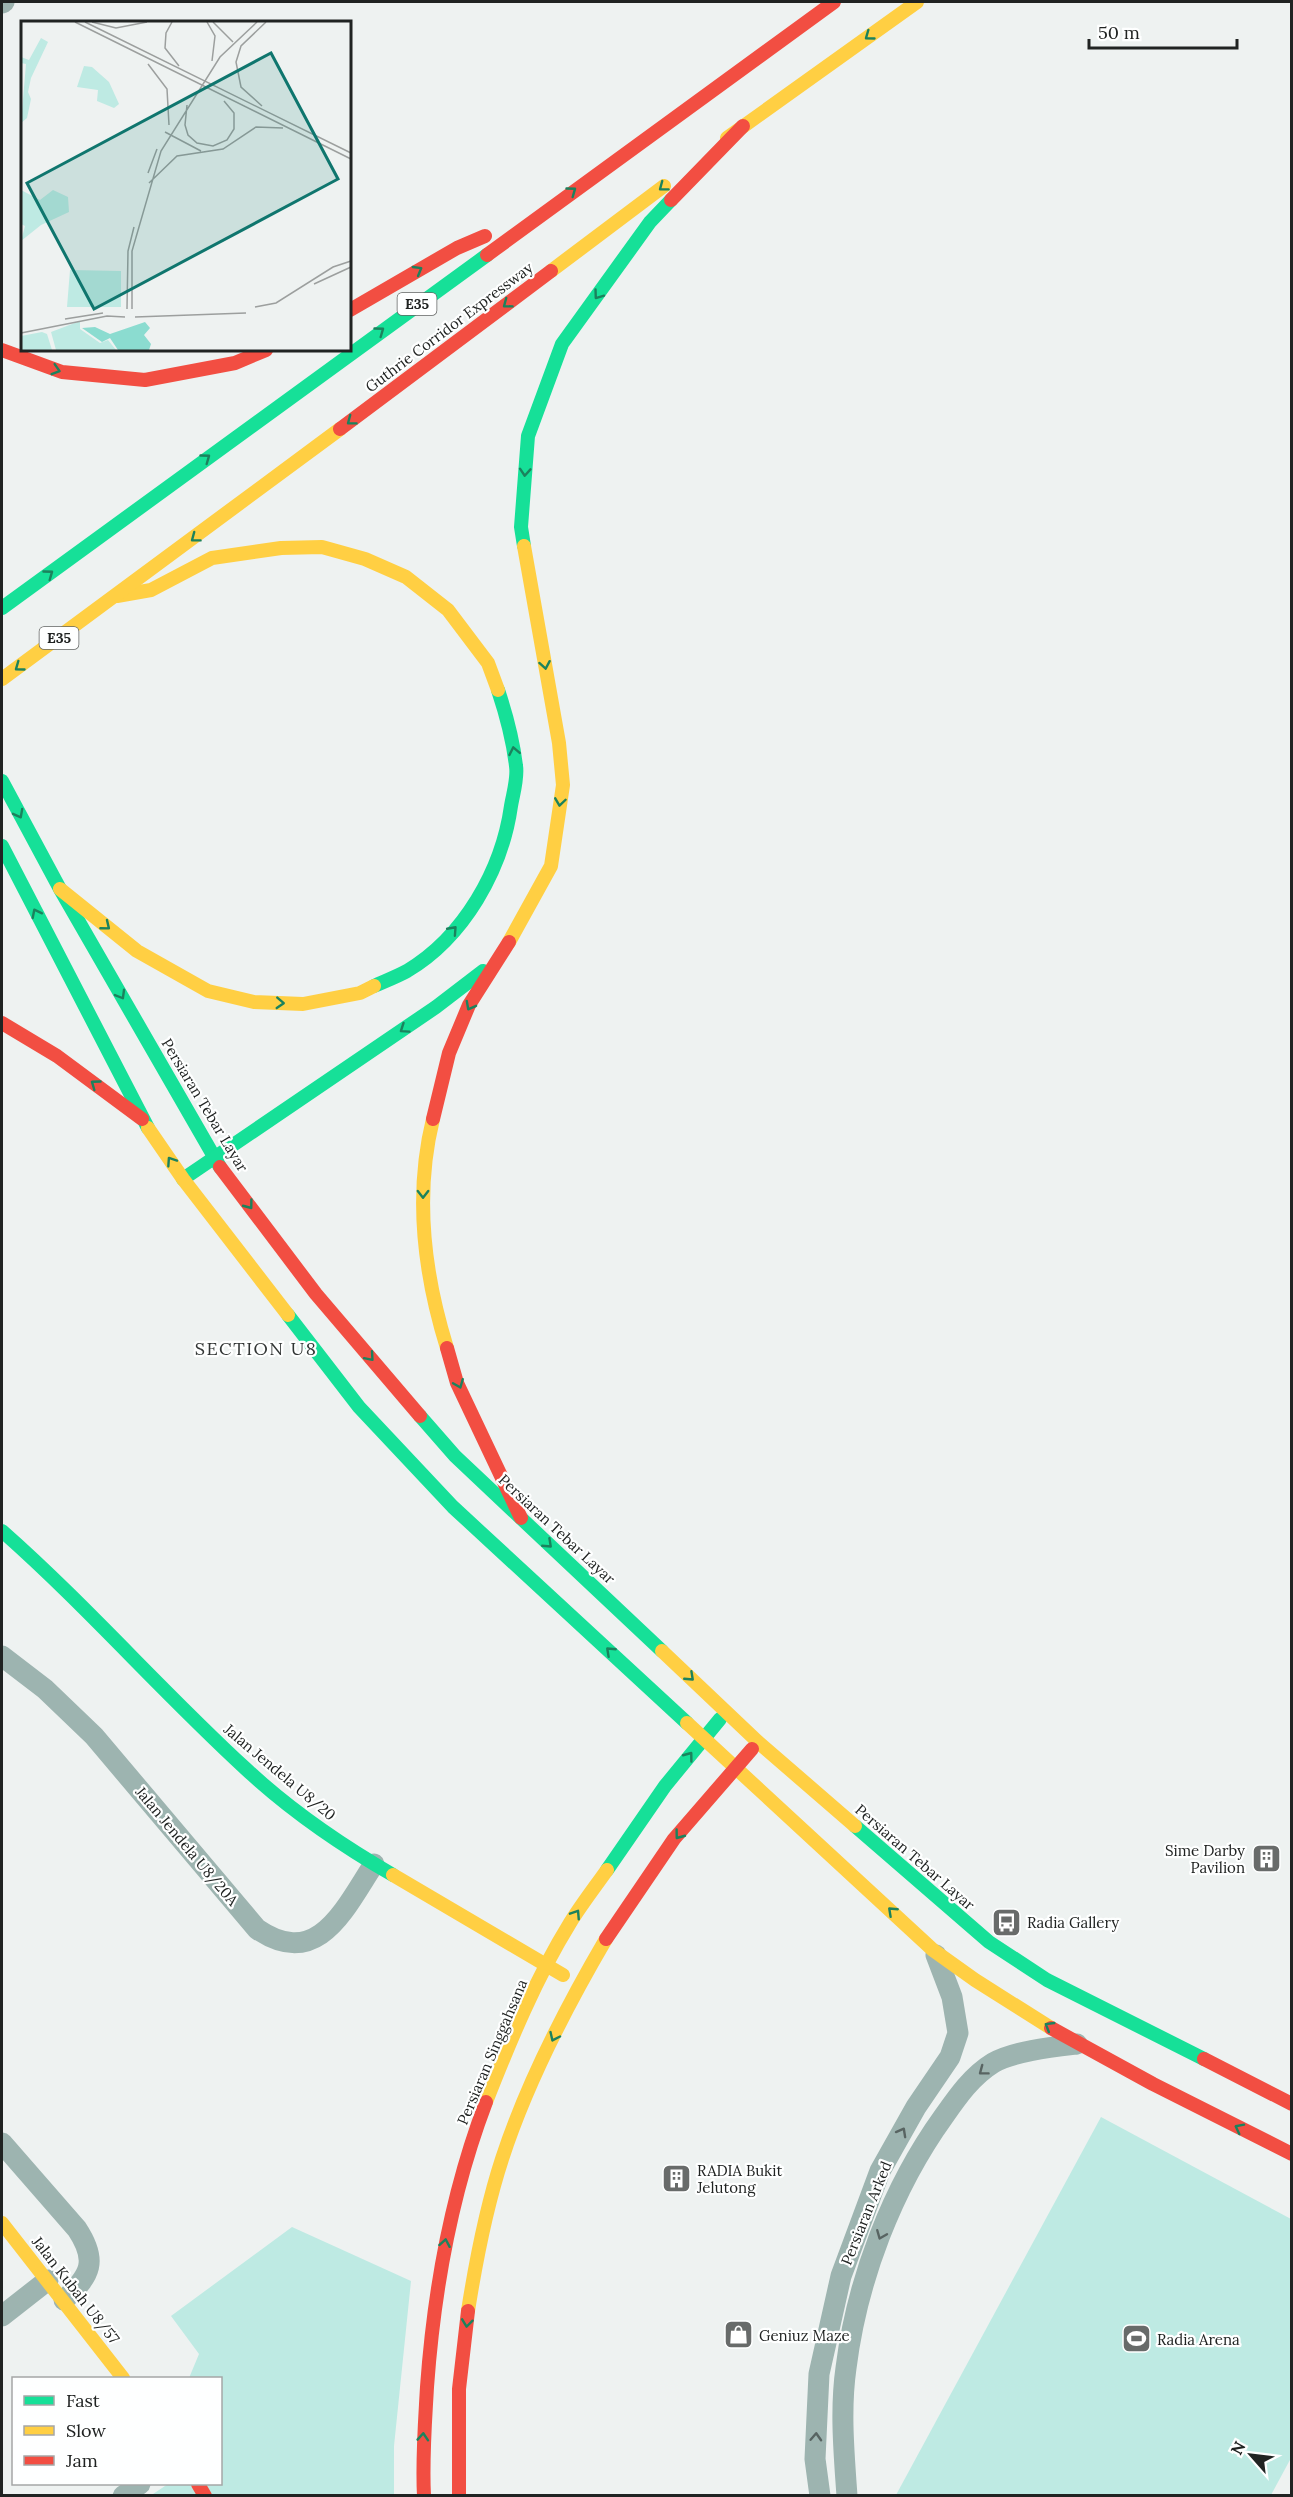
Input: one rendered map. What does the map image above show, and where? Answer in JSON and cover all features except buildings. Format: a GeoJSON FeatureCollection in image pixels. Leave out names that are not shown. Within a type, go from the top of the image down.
{"type":"FeatureCollection","features":[{"type":"Feature","properties":{"kind":"main road","name":"E35"},"geometry":{"type":"LineString","coordinates":[[2,608],[542,212],[834,2]]}},
{"type":"Feature","properties":{"kind":"main road","name":"Guthrie Corridor Expressway"},"geometry":{"type":"LineString","coordinates":[[2,679],[117,596],[743,126],[917,2]]}},
{"type":"Feature","properties":{"kind":"main road"},"geometry":{"type":"LineString","coordinates":[[521,1518],[457,1383],[433,1304],[423,1239],[423,1179],[429,1135],[449,1053],[469,1005],[501,957],[551,866],[563,785],[559,743],[521,527],[528,436],[562,344],[650,222],[743,126]]}},
{"type":"Feature","properties":{"kind":"main road"},"geometry":{"type":"LineString","coordinates":[[351,309],[457,248],[542,212]]}},
{"type":"Feature","properties":{"kind":"main road"},"geometry":{"type":"LineString","coordinates":[[2,350],[62,372],[145,380],[235,363],[264,351]]}},
{"type":"Feature","properties":{"kind":"main road"},"geometry":{"type":"LineString","coordinates":[[60,889],[137,951],[208,992],[254,1002],[303,1004],[360,993],[408,970],[436,948],[456,928],[478,899],[499,858],[509,822],[517,768],[506,714],[488,663],[448,610],[406,577],[365,559],[322,547],[281,548],[212,558],[151,590],[117,596]]}},
{"type":"Feature","properties":{"kind":"main road","name":"Persiaran Tebar Layar"},"geometry":{"type":"LineString","coordinates":[[4,785],[60,889],[214,1158],[324,1303],[455,1456],[758,1742],[989,1942],[1047,1980],[1292,2104]]}},
{"type":"Feature","properties":{"kind":"main road"},"geometry":{"type":"LineString","coordinates":[[2,846],[142,1119],[183,1179],[359,1407],[453,1507],[736,1765],[933,1950],[975,1982],[1078,2044],[1292,2154]]}},
{"type":"Feature","properties":{"kind":"main road"},"geometry":{"type":"LineString","coordinates":[[183,1179],[436,1007],[501,957]]}},
{"type":"Feature","properties":{"kind":"main road"},"geometry":{"type":"LineString","coordinates":[[2,1023],[57,1056],[142,1119]]}},
{"type":"Feature","properties":{"kind":"main road","name":"Jalan Jendela U8/20"},"geometry":{"type":"LineString","coordinates":[[2,1531],[44,1568],[247,1770],[335,1839],[579,1984]]}},
{"type":"Feature","properties":{"kind":"main road","name":"Persiaran Singgahsana"},"geometry":{"type":"LineString","coordinates":[[424,2496],[422,2460],[431,2336],[448,2225],[478,2123],[504,2056],[547,1965],[570,1923],[704,1736],[726,1712]]}},
{"type":"Feature","properties":{"kind":"main road"},"geometry":{"type":"LineString","coordinates":[[459,2496],[457,2461],[463,2352],[482,2239],[502,2158],[523,2101],[579,1984],[636,1892],[736,1765],[758,1742]]}},
{"type":"Feature","properties":{"kind":"main road","name":"Jalan Kubah U8/57"},"geometry":{"type":"LineString","coordinates":[[2,2223],[122,2377]]}},
{"type":"Feature","properties":{"kind":"street","name":"Jalan Jendela U8/20A"},"geometry":{"type":"LineString","coordinates":[[2,1656],[45,1689],[94,1736],[257,1929],[273,1941],[292,1944],[313,1939],[333,1925],[374,1864]]}},
{"type":"Feature","properties":{"kind":"street","name":"Persiaran Arked"},"geometry":{"type":"LineString","coordinates":[[820,2496],[815,2459],[819,2374],[841,2276],[880,2171],[916,2107],[950,2058],[958,2033],[952,1997],[933,1950]]}},
{"type":"Feature","properties":{"kind":"street","name":"Persiaran Arked"},"geometry":{"type":"LineString","coordinates":[[847,2496],[843,2432],[846,2369],[860,2298],[877,2246],[904,2181],[928,2138],[960,2092],[980,2072],[996,2062],[1046,2047],[1078,2044]]}},
{"type":"Feature","properties":{"kind":"street"},"geometry":{"type":"LineString","coordinates":[[2,2143],[86,2243],[91,2257],[89,2270],[80,2285],[64,2300]]}},
{"type":"Feature","properties":{"kind":"street"},"geometry":{"type":"LineString","coordinates":[[2,2316],[48,2280]]}},
{"type":"Feature","properties":{"kind":"street"},"geometry":{"type":"LineString","coordinates":[[123,2496],[139,2485]]}},
{"type":"Feature","properties":{"kind":"shaded area","name":"Radia Arena"},"geometry":{"type":"Polygon","coordinates":[[[1101,2117],[1291,2219],[1291,2458],[1271,2495],[896,2495],[1101,2117]]]}},
{"type":"Feature","properties":{"kind":"shaded area"},"geometry":{"type":"Polygon","coordinates":[[[292,2227],[411,2281],[394,2446],[394,2495],[150,2496],[166,2485],[222,2485],[222,2377],[189,2377],[199,2354],[171,2316],[292,2227]]]}},
{"type":"Feature","properties":{"kind":"traffic: fast"},"geometry":{"type":"LineString","coordinates":[[524,546],[521,527],[528,436],[562,344],[650,222],[671,200]]}},
{"type":"Feature","properties":{"kind":"traffic: fast"},"geometry":{"type":"LineString","coordinates":[[2,608],[487,255]]}},
{"type":"Feature","properties":{"kind":"traffic: fast"},"geometry":{"type":"LineString","coordinates":[[374,986],[407,971],[446,940],[477,900],[499,854],[506,830],[516,771],[511,737],[498,690]]}},
{"type":"Feature","properties":{"kind":"traffic: fast"},"geometry":{"type":"LineString","coordinates":[[2,781],[60,889],[220,1167]]}},
{"type":"Feature","properties":{"kind":"traffic: fast"},"geometry":{"type":"LineString","coordinates":[[2,846],[148,1128]]}},
{"type":"Feature","properties":{"kind":"traffic: fast"},"geometry":{"type":"LineString","coordinates":[[183,1179],[436,1007],[483,971]]}},
{"type":"Feature","properties":{"kind":"traffic: fast"},"geometry":{"type":"LineString","coordinates":[[288,1315],[359,1407],[453,1507],[687,1723]]}},
{"type":"Feature","properties":{"kind":"traffic: fast"},"geometry":{"type":"LineString","coordinates":[[420,1416],[455,1456],[662,1651]]}},
{"type":"Feature","properties":{"kind":"traffic: fast"},"geometry":{"type":"LineString","coordinates":[[2,1531],[64,1589],[215,1740],[280,1799],[354,1852],[393,1875]]}},
{"type":"Feature","properties":{"kind":"traffic: fast"},"geometry":{"type":"LineString","coordinates":[[607,1870],[665,1786],[720,1719]]}},
{"type":"Feature","properties":{"kind":"traffic: fast"},"geometry":{"type":"LineString","coordinates":[[855,1826],[989,1942],[1047,1980],[1204,2059]]}},
{"type":"Feature","properties":{"kind":"traffic: slow"},"geometry":{"type":"LineString","coordinates":[[727,138],[917,2]]}},
{"type":"Feature","properties":{"kind":"traffic: slow"},"geometry":{"type":"LineString","coordinates":[[551,271],[664,186]]}},
{"type":"Feature","properties":{"kind":"traffic: slow"},"geometry":{"type":"LineString","coordinates":[[2,679],[340,429]]}},
{"type":"Feature","properties":{"kind":"traffic: slow"},"geometry":{"type":"LineString","coordinates":[[509,942],[551,866],[563,785],[559,743],[524,546]]}},
{"type":"Feature","properties":{"kind":"traffic: slow"},"geometry":{"type":"LineString","coordinates":[[117,596],[151,590],[212,558],[281,548],[322,547],[365,559],[406,577],[448,610],[488,663],[498,690]]}},
{"type":"Feature","properties":{"kind":"traffic: slow"},"geometry":{"type":"LineString","coordinates":[[60,889],[137,951],[208,991],[254,1002],[303,1004],[360,993],[374,986]]}},
{"type":"Feature","properties":{"kind":"traffic: slow"},"geometry":{"type":"LineString","coordinates":[[433,1119],[424,1177],[424,1235],[432,1292],[447,1348]]}},
{"type":"Feature","properties":{"kind":"traffic: slow"},"geometry":{"type":"LineString","coordinates":[[148,1128],[183,1179],[288,1315]]}},
{"type":"Feature","properties":{"kind":"traffic: slow"},"geometry":{"type":"LineString","coordinates":[[662,1651],[758,1742],[855,1826]]}},
{"type":"Feature","properties":{"kind":"traffic: slow"},"geometry":{"type":"LineString","coordinates":[[687,1723],[933,1950],[975,1980],[1051,2028]]}},
{"type":"Feature","properties":{"kind":"traffic: slow"},"geometry":{"type":"LineString","coordinates":[[486,2102],[514,2033],[546,1966],[574,1916],[607,1870]]}},
{"type":"Feature","properties":{"kind":"traffic: slow"},"geometry":{"type":"LineString","coordinates":[[393,1875],[563,1975]]}},
{"type":"Feature","properties":{"kind":"traffic: slow"},"geometry":{"type":"LineString","coordinates":[[468,2311],[486,2215],[512,2130],[548,2046],[606,1939]]}},
{"type":"Feature","properties":{"kind":"traffic: slow"},"geometry":{"type":"LineString","coordinates":[[2,2223],[122,2377]]}},
{"type":"Feature","properties":{"kind":"traffic: jam"},"geometry":{"type":"LineString","coordinates":[[487,255],[834,2]]}},
{"type":"Feature","properties":{"kind":"traffic: jam"},"geometry":{"type":"LineString","coordinates":[[671,200],[743,126]]}},
{"type":"Feature","properties":{"kind":"traffic: jam"},"geometry":{"type":"LineString","coordinates":[[351,309],[457,248],[485,236]]}},
{"type":"Feature","properties":{"kind":"traffic: jam"},"geometry":{"type":"LineString","coordinates":[[340,429],[551,271]]}},
{"type":"Feature","properties":{"kind":"traffic: jam"},"geometry":{"type":"LineString","coordinates":[[2,350],[62,372],[145,380],[235,363],[264,351]]}},
{"type":"Feature","properties":{"kind":"traffic: jam"},"geometry":{"type":"LineString","coordinates":[[433,1119],[449,1053],[469,1005],[509,942]]}},
{"type":"Feature","properties":{"kind":"traffic: jam"},"geometry":{"type":"LineString","coordinates":[[2,1023],[57,1056],[142,1119]]}},
{"type":"Feature","properties":{"kind":"traffic: jam"},"geometry":{"type":"LineString","coordinates":[[220,1167],[316,1294],[420,1416]]}},
{"type":"Feature","properties":{"kind":"traffic: jam"},"geometry":{"type":"LineString","coordinates":[[447,1348],[457,1383],[521,1518]]}},
{"type":"Feature","properties":{"kind":"traffic: jam"},"geometry":{"type":"LineString","coordinates":[[606,1939],[674,1839],[752,1749]]}},
{"type":"Feature","properties":{"kind":"traffic: jam"},"geometry":{"type":"LineString","coordinates":[[1051,2028],[1153,2084],[1292,2154]]}},
{"type":"Feature","properties":{"kind":"traffic: jam"},"geometry":{"type":"LineString","coordinates":[[1204,2059],[1292,2104]]}},
{"type":"Feature","properties":{"kind":"traffic: jam"},"geometry":{"type":"LineString","coordinates":[[424,2496],[427,2387],[434,2314],[454,2207],[486,2102]]}},
{"type":"Feature","properties":{"kind":"traffic: jam"},"geometry":{"type":"LineString","coordinates":[[459,2496],[459,2389],[468,2311]]}},
{"type":"Feature","properties":{"kind":"traffic: jam"},"geometry":{"type":"LineString","coordinates":[[199,2485],[205,2496]]}},
{"type":"Feature","properties":{"kind":"place","name":"Sime Darby Pavilion"},"geometry":{"type":"Point","coordinates":[1266,1859]}},
{"type":"Feature","properties":{"kind":"place","name":"Radia Gallery"},"geometry":{"type":"Point","coordinates":[1006,1922]}},
{"type":"Feature","properties":{"kind":"place","name":"RADIA Bukit Jelutong"},"geometry":{"type":"Point","coordinates":[676,2179]}},
{"type":"Feature","properties":{"kind":"place","name":"Geniuz Maze"},"geometry":{"type":"Point","coordinates":[738,2335]}},
{"type":"Feature","properties":{"kind":"place","name":"Radia Arena"},"geometry":{"type":"Point","coordinates":[1136,2339]}},
{"type":"Feature","properties":{"kind":"district","name":"SECTION U8"},"geometry":{"type":"Point","coordinates":[256,1348]}}]}
